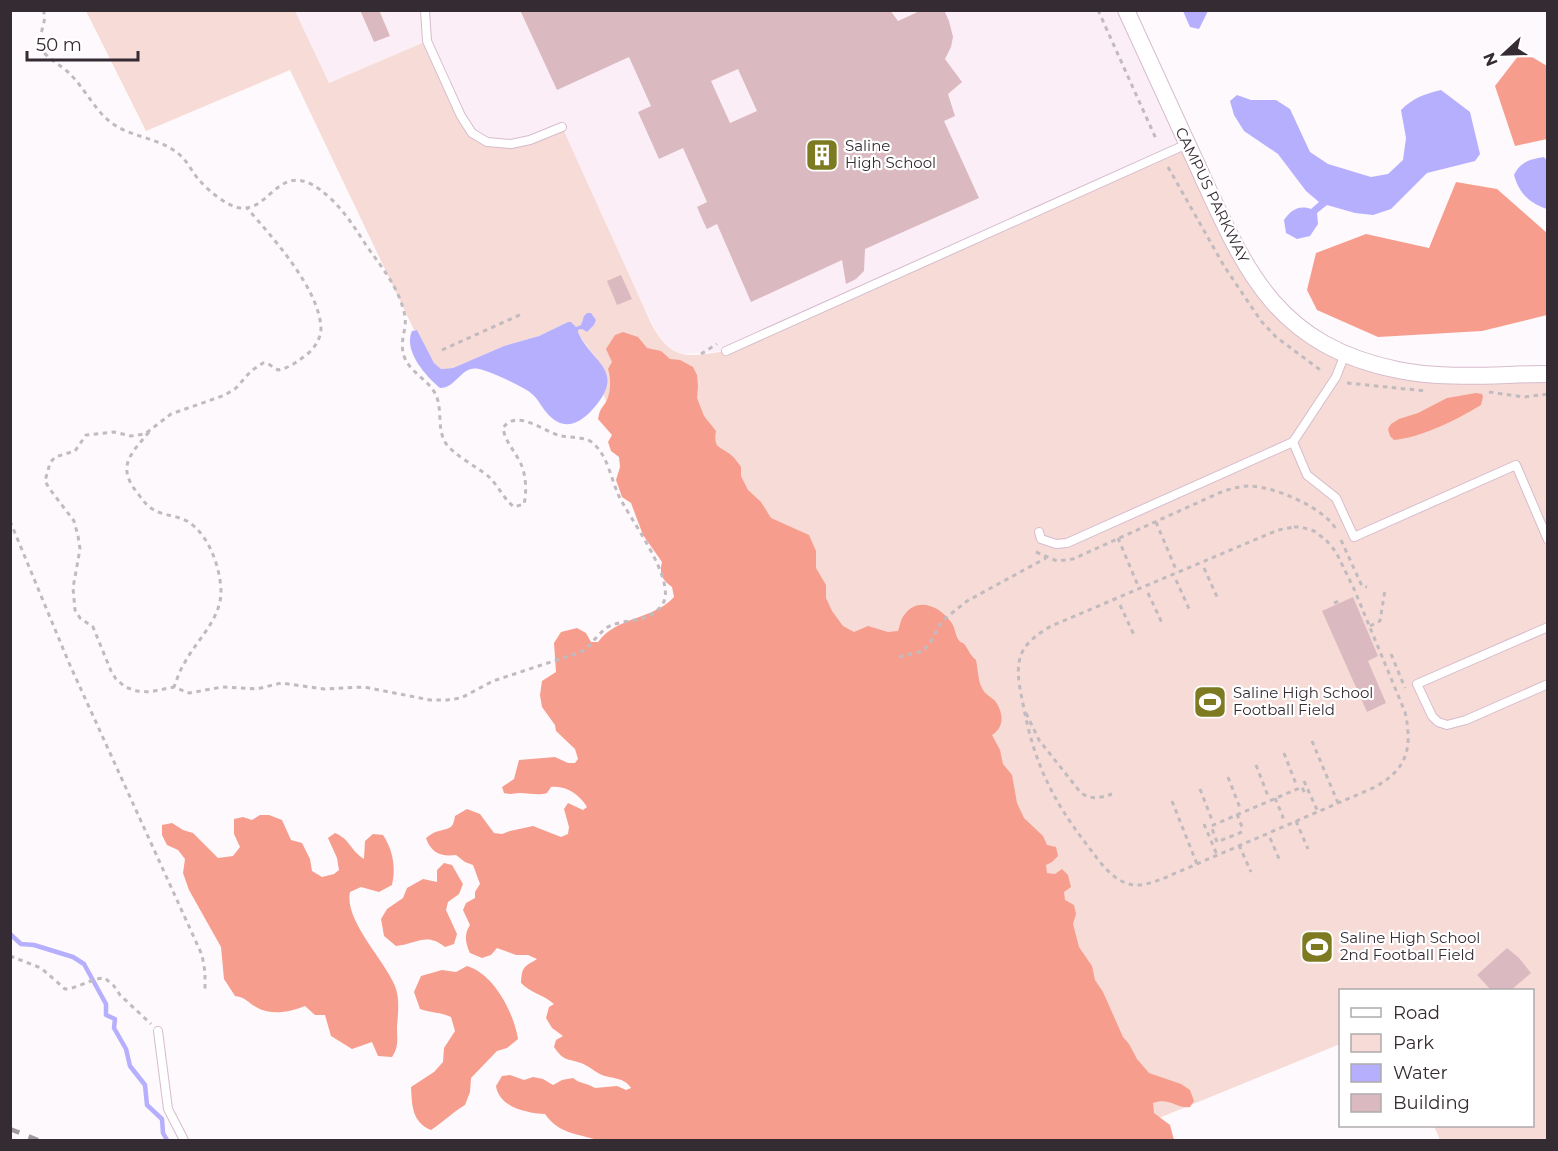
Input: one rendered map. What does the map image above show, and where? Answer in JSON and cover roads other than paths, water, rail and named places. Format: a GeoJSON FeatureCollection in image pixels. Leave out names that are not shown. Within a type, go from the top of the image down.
{"type":"FeatureCollection","features":[{"type":"Feature","properties":{"kind":"street","name":"CAMPUS PARKWAY"},"geometry":{"type":"LineString","coordinates":[[1126,10],[1234,245],[1264,293],[1302,329],[1345,354],[1381,366],[1410,372],[1445,375],[1548,374]]}},
{"type":"Feature","properties":{"kind":"lane"},"geometry":{"type":"LineString","coordinates":[[425,10],[427,41],[461,116],[472,133],[488,142],[511,144],[530,140],[562,127]]}},
{"type":"Feature","properties":{"kind":"lane"},"geometry":{"type":"LineString","coordinates":[[726,351],[1187,144]]}},
{"type":"Feature","properties":{"kind":"lane"},"geometry":{"type":"LineString","coordinates":[[1039,532],[1041,538],[1056,544],[1067,543],[1293,442],[1336,377],[1345,354]]}},
{"type":"Feature","properties":{"kind":"lane"},"geometry":{"type":"LineString","coordinates":[[1293,442],[1307,475],[1336,498],[1353,537],[1516,465],[1548,540]]}},
{"type":"Feature","properties":{"kind":"lane"},"geometry":{"type":"LineString","coordinates":[[1548,627],[1416,684],[1432,716],[1438,722],[1448,725],[1458,723],[1548,684]]}},
{"type":"Feature","properties":{"kind":"lane"},"geometry":{"type":"LineString","coordinates":[[158,1031],[168,1109],[184,1140]]}},
{"type":"Feature","properties":{"kind":"water"},"geometry":{"type":"Polygon","coordinates":[[[1183,11],[1208,11],[1199,29],[1190,27],[1183,11]]]}},
{"type":"Feature","properties":{"kind":"water"},"geometry":{"type":"Polygon","coordinates":[[[1441,90],[1470,112],[1480,154],[1475,161],[1427,173],[1391,209],[1373,215],[1355,213],[1327,205],[1317,213],[1318,224],[1310,236],[1297,239],[1286,233],[1284,220],[1296,209],[1311,209],[1319,202],[1306,191],[1278,154],[1244,131],[1234,115],[1230,101],[1237,95],[1251,100],[1276,100],[1290,109],[1310,152],[1328,164],[1371,177],[1388,174],[1403,160],[1406,138],[1401,110],[1419,97],[1441,90]]]}},
{"type":"Feature","properties":{"kind":"water"},"geometry":{"type":"Polygon","coordinates":[[[1544,157],[1547,161],[1547,209],[1535,204],[1526,196],[1514,175],[1526,162],[1544,157]]]}},
{"type":"Feature","properties":{"kind":"water"},"geometry":{"type":"Polygon","coordinates":[[[587,313],[591,313],[596,320],[594,325],[587,332],[582,329],[578,332],[604,368],[607,385],[592,410],[575,423],[558,422],[528,391],[479,369],[468,370],[451,384],[440,388],[417,362],[411,347],[412,331],[417,330],[434,363],[441,369],[453,368],[504,346],[539,336],[568,322],[576,327],[581,325],[587,313]]]}},
{"type":"Feature","properties":{"kind":"waterway"},"geometry":{"type":"LineString","coordinates":[[10,934],[21,944],[34,945],[73,957],[84,964],[106,1004],[106,1015],[115,1019],[114,1028],[126,1049],[130,1066],[145,1085],[147,1105],[162,1119],[163,1133],[167,1140]]}},
{"type":"Feature","properties":{"kind":"railway"},"geometry":{"type":"LineString","coordinates":[[10,1129],[38,1140]]}},
{"type":"Feature","properties":{"kind":"place","name":"Saline High School"},"geometry":{"type":"Point","coordinates":[822,155]}},
{"type":"Feature","properties":{"kind":"place","name":"Saline High School Football Field"},"geometry":{"type":"Point","coordinates":[1210,702]}},
{"type":"Feature","properties":{"kind":"place","name":"Saline High School 2nd Football Field"},"geometry":{"type":"Point","coordinates":[1317,947]}}]}
